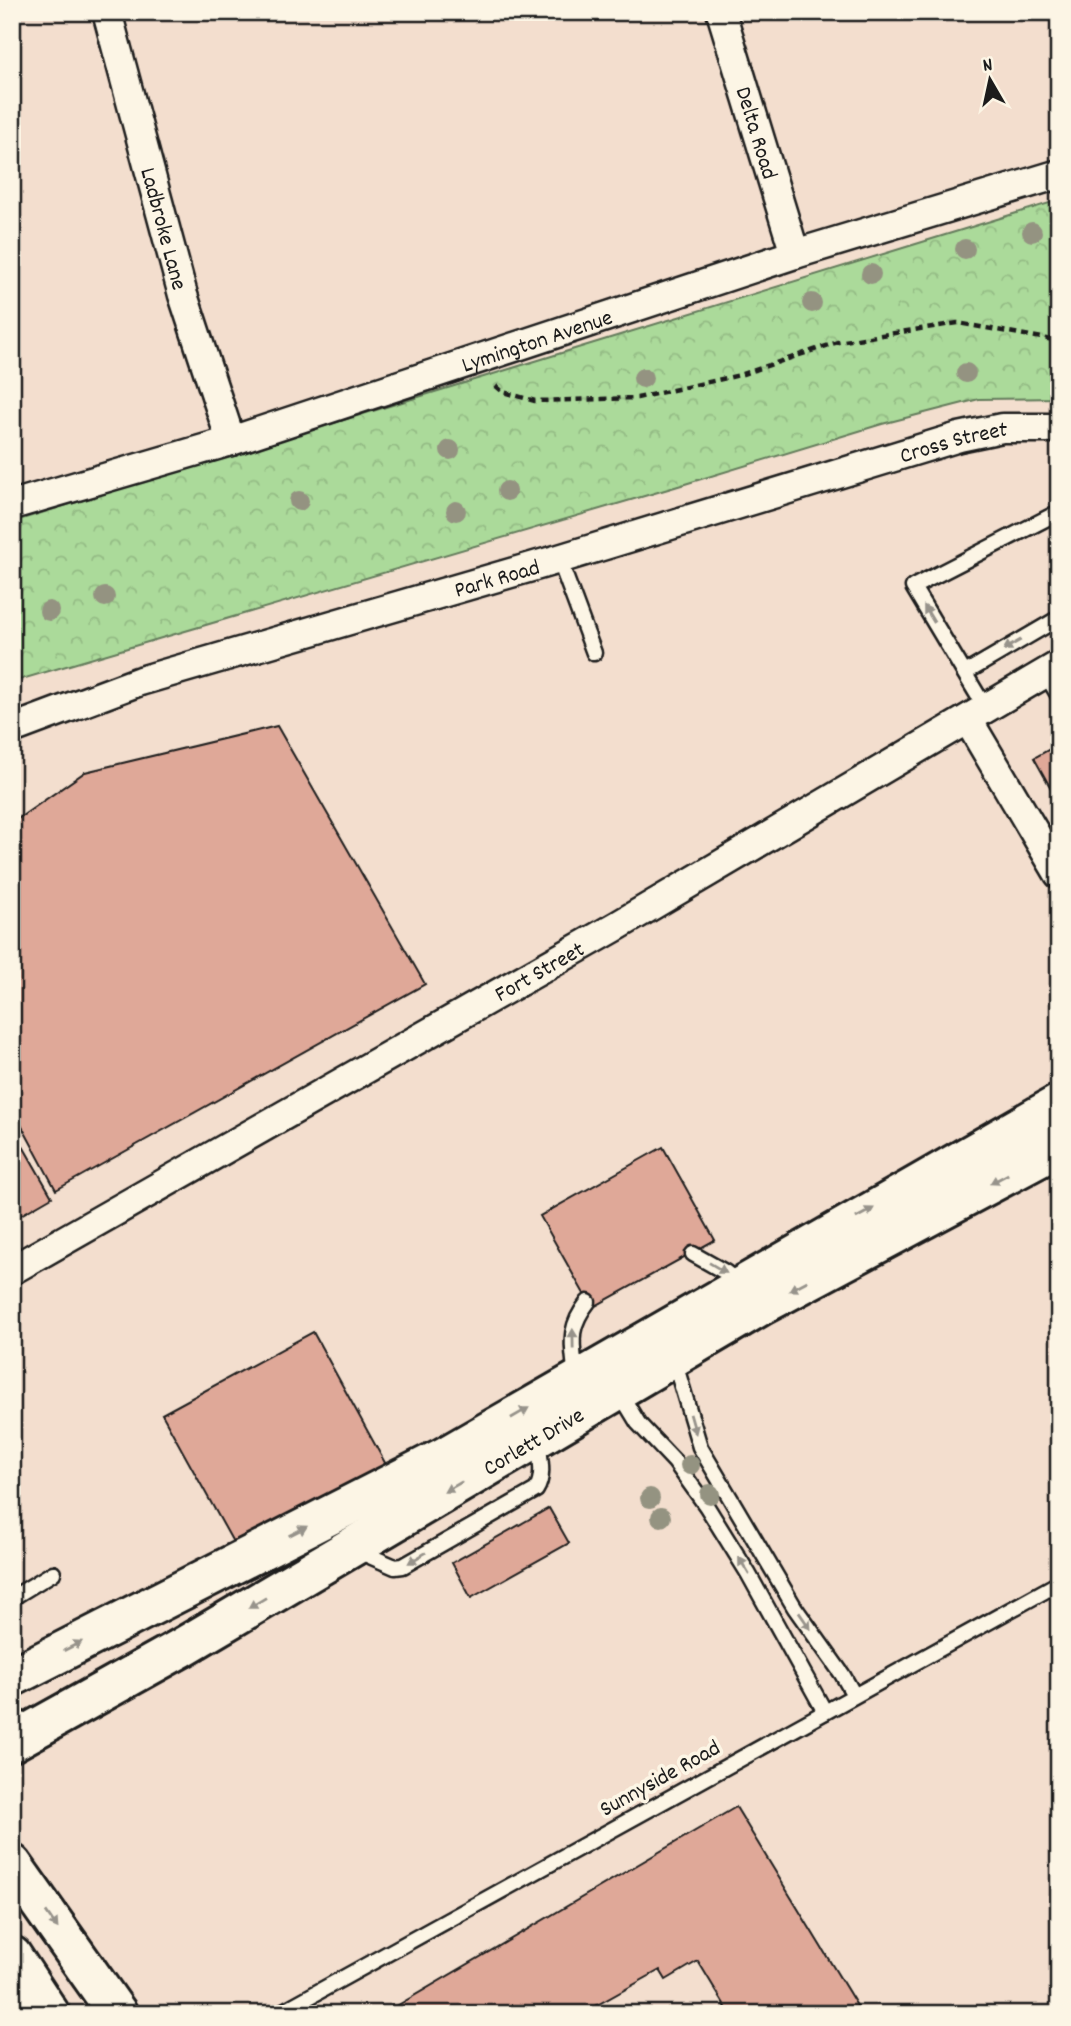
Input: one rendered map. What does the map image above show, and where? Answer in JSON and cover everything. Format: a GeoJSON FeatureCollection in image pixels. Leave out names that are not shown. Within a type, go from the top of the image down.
{"type":"FeatureCollection","features":[{"type":"Feature","properties":{"kind":"main road","name":"Corlett Drive"},"geometry":{"type":"LineString","coordinates":[[12,1677],[444,1457],[1059,1104]]}},
{"type":"Feature","properties":{"kind":"main road","name":"Corlett Drive"},"geometry":{"type":"LineString","coordinates":[[12,1742],[181,1648],[762,1305],[1059,1147]]}},
{"type":"Feature","properties":{"kind":"main road"},"geometry":{"type":"LineString","coordinates":[[12,1864],[118,2014]]}},
{"type":"Feature","properties":{"kind":"main road"},"geometry":{"type":"LineString","coordinates":[[12,1956],[50,2014]]}},
{"type":"Feature","properties":{"kind":"street","name":"Ladbroke Lane"},"geometry":{"type":"LineString","coordinates":[[107,12],[183,295],[231,441]]}},
{"type":"Feature","properties":{"kind":"street","name":"Delta Road"},"geometry":{"type":"LineString","coordinates":[[721,12],[794,254]]}},
{"type":"Feature","properties":{"kind":"street","name":"Lymington Avenue"},"geometry":{"type":"LineString","coordinates":[[12,505],[231,441],[794,254],[1059,174]]}},
{"type":"Feature","properties":{"kind":"street","name":"Cross Street"},"geometry":{"type":"LineString","coordinates":[[853,470],[960,437],[1002,428],[1059,428]]}},
{"type":"Feature","properties":{"kind":"street","name":"Park Road"},"geometry":{"type":"LineString","coordinates":[[12,729],[45,708],[58,695],[140,681],[853,470]]}},
{"type":"Feature","properties":{"kind":"street","name":"Fort Street"},"geometry":{"type":"LineString","coordinates":[[12,1270],[617,926],[977,715],[1054,678]]}},
{"type":"Feature","properties":{"kind":"street","name":"Park Road"},"geometry":{"type":"LineString","coordinates":[[12,708],[45,708]]}},
{"type":"Feature","properties":{"kind":"street"},"geometry":{"type":"LineString","coordinates":[[977,715],[1059,874]]}},
{"type":"Feature","properties":{"kind":"lane"},"geometry":{"type":"LineString","coordinates":[[977,715],[965,673],[913,587],[1059,512]]}},
{"type":"Feature","properties":{"kind":"lane"},"geometry":{"type":"LineString","coordinates":[[559,559],[594,653]]}},
{"type":"Feature","properties":{"kind":"lane"},"geometry":{"type":"LineString","coordinates":[[965,673],[1059,618]]}},
{"type":"Feature","properties":{"kind":"lane"},"geometry":{"type":"LineString","coordinates":[[693,1254],[725,1272],[741,1285]]}},
{"type":"Feature","properties":{"kind":"lane"},"geometry":{"type":"LineString","coordinates":[[577,1380],[572,1331],[577,1316],[588,1302]]}},
{"type":"Feature","properties":{"kind":"lane"},"geometry":{"type":"LineString","coordinates":[[674,1358],[700,1447],[796,1608],[854,1695]]}},
{"type":"Feature","properties":{"kind":"lane"},"geometry":{"type":"LineString","coordinates":[[618,1390],[638,1423],[675,1462],[706,1507],[748,1573],[825,1712]]}},
{"type":"Feature","properties":{"kind":"lane"},"geometry":{"type":"LineString","coordinates":[[12,1598],[53,1573]]}},
{"type":"Feature","properties":{"kind":"lane","name":"Sunnyside Road"},"geometry":{"type":"LineString","coordinates":[[279,2013],[1059,1583]]}},
{"type":"Feature","properties":{"kind":"path"},"geometry":{"type":"LineString","coordinates":[[466,362],[503,392],[535,401],[636,398],[740,375],[838,342],[958,323],[1059,341]]}},
{"type":"Feature","properties":{"kind":"green space"},"geometry":{"type":"Polygon","coordinates":[[[1059,200],[1059,398],[979,399],[882,424],[12,682],[12,522],[1059,200]]]}},
{"type":"Feature","properties":{"kind":"building"},"geometry":{"type":"Polygon","coordinates":[[[277,726],[425,984],[56,1190],[12,1108],[12,823],[85,772],[277,726]]]}},
{"type":"Feature","properties":{"kind":"building"},"geometry":{"type":"Polygon","coordinates":[[[1059,744],[1059,803],[1034,758],[1059,744]]]}},
{"type":"Feature","properties":{"kind":"building"},"geometry":{"type":"Polygon","coordinates":[[[12,1127],[52,1197],[12,1220],[12,1127]]]}},
{"type":"Feature","properties":{"kind":"building"},"geometry":{"type":"Polygon","coordinates":[[[663,1147],[715,1240],[592,1308],[540,1216],[663,1147]]]}},
{"type":"Feature","properties":{"kind":"building"},"geometry":{"type":"Polygon","coordinates":[[[313,1332],[389,1470],[239,1553],[162,1414],[313,1332]]]}},
{"type":"Feature","properties":{"kind":"building"},"geometry":{"type":"Polygon","coordinates":[[[549,1508],[569,1543],[471,1598],[452,1563],[549,1508]]]}},
{"type":"Feature","properties":{"kind":"building"},"geometry":{"type":"Polygon","coordinates":[[[736,1807],[862,2014],[730,2014],[698,1961],[666,1980],[660,1970],[581,2014],[383,2014],[736,1807]]]}}]}
